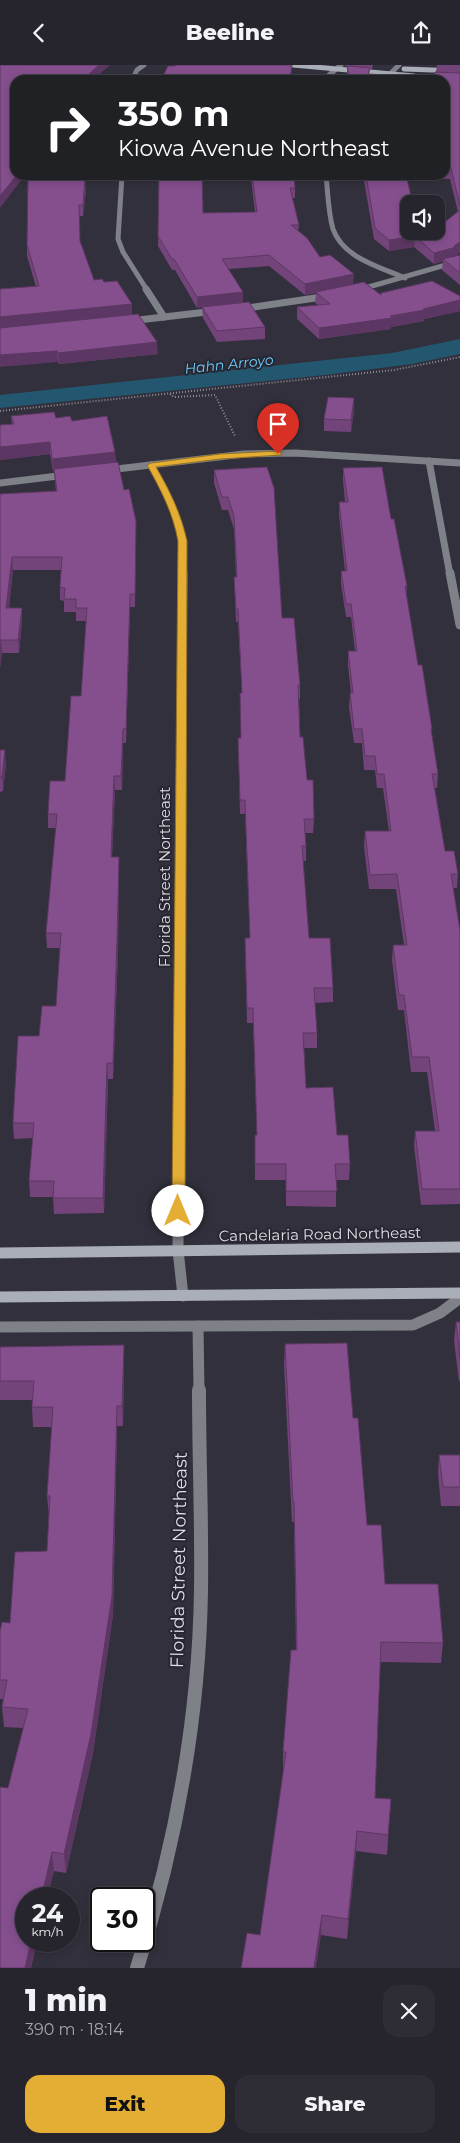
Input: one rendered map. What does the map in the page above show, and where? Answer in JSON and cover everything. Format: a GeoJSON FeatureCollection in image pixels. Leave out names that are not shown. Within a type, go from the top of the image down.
{"type":"FeatureCollection","features":[{"type":"Feature","properties":{"kind":"main road"},"geometry":{"type":"LineString","coordinates":[[293,65],[389,75]]}},
{"type":"Feature","properties":{"kind":"main road"},"geometry":{"type":"LineString","coordinates":[[353,65],[460,71]]}},
{"type":"Feature","properties":{"kind":"main road","name":"Candelaria Road Northeast"},"geometry":{"type":"LineString","coordinates":[[0,1253],[460,1247]]}},
{"type":"Feature","properties":{"kind":"main road"},"geometry":{"type":"LineString","coordinates":[[0,1297],[460,1293]]}},
{"type":"Feature","properties":{"kind":"street"},"geometry":{"type":"LineString","coordinates":[[134,75],[137,70],[144,65]]}},
{"type":"Feature","properties":{"kind":"street"},"geometry":{"type":"LineString","coordinates":[[328,75],[341,65]]}},
{"type":"Feature","properties":{"kind":"street"},"geometry":{"type":"LineString","coordinates":[[389,75],[397,67]]}},
{"type":"Feature","properties":{"kind":"street"},"geometry":{"type":"LineString","coordinates":[[122,180],[118,239],[123,252],[164,317]]}},
{"type":"Feature","properties":{"kind":"street"},"geometry":{"type":"LineString","coordinates":[[327,180],[333,228],[337,238],[362,259],[405,278]]}},
{"type":"Feature","properties":{"kind":"street"},"geometry":{"type":"LineString","coordinates":[[349,292],[405,278],[460,261]]}},
{"type":"Feature","properties":{"kind":"street"},"geometry":{"type":"LineString","coordinates":[[230,310],[340,294]]}},
{"type":"Feature","properties":{"kind":"street"},"geometry":{"type":"LineString","coordinates":[[125,321],[220,311]]}},
{"type":"Feature","properties":{"kind":"street"},"geometry":{"type":"LineString","coordinates":[[104,471],[244,454],[295,453],[460,463]]}},
{"type":"Feature","properties":{"kind":"street"},"geometry":{"type":"LineString","coordinates":[[429,461],[460,625]]}},
{"type":"Feature","properties":{"kind":"street","name":"Florida Street Northeast"},"geometry":{"type":"LineString","coordinates":[[151,465],[169,497],[179,522],[182,541],[178,1250],[183,1296]]}},
{"type":"Feature","properties":{"kind":"street"},"geometry":{"type":"LineString","coordinates":[[0,483],[76,474]]}},
{"type":"Feature","properties":{"kind":"street"},"geometry":{"type":"LineString","coordinates":[[0,1327],[414,1325],[440,1313],[460,1298]]}},
{"type":"Feature","properties":{"kind":"street","name":"Florida Street Northeast"},"geometry":{"type":"LineString","coordinates":[[137,1968],[152,1920],[183,1780],[196,1677],[201,1592],[198,1326]]}},
{"type":"Feature","properties":{"kind":"path"},"geometry":{"type":"LineString","coordinates":[[0,411],[394,370],[460,357]]}},
{"type":"Feature","properties":{"kind":"path"},"geometry":{"type":"LineString","coordinates":[[170,394],[174,397],[215,395],[244,454]]}},
{"type":"Feature","properties":{"kind":"water"},"geometry":{"type":"Polygon","coordinates":[[[460,339],[460,354],[412,364],[325,375],[0,408],[0,395],[392,353],[460,339]]]}},
{"type":"Feature","properties":{"kind":"building"},"geometry":{"type":"Polygon","coordinates":[[[0,65],[99,65],[88,75],[10,75],[10,180],[13,180],[0,196],[0,65]]]}},
{"type":"Feature","properties":{"kind":"building"},"geometry":{"type":"Polygon","coordinates":[[[292,65],[291,75],[164,75],[168,66],[292,65]]]}},
{"type":"Feature","properties":{"kind":"building"},"geometry":{"type":"Polygon","coordinates":[[[347,66],[370,68],[368,74],[384,75],[349,75],[347,66]]]}},
{"type":"Feature","properties":{"kind":"building"},"geometry":{"type":"Polygon","coordinates":[[[435,72],[460,73],[460,206],[451,168],[450,75],[434,75],[435,72]]]}},
{"type":"Feature","properties":{"kind":"building"},"geometry":{"type":"Polygon","coordinates":[[[28,180],[85,180],[83,205],[79,205],[80,241],[94,280],[102,279],[104,282],[117,281],[132,304],[0,317],[0,289],[39,286],[27,245],[28,180]]]}},
{"type":"Feature","properties":{"kind":"building"},"geometry":{"type":"Polygon","coordinates":[[[159,180],[202,180],[203,213],[257,212],[253,180],[294,180],[295,188],[290,188],[299,225],[291,225],[307,238],[320,257],[330,255],[354,274],[305,284],[269,255],[222,259],[243,292],[197,297],[158,236],[159,180]]]}},
{"type":"Feature","properties":{"kind":"building"},"geometry":{"type":"Polygon","coordinates":[[[367,180],[407,180],[411,195],[400,195],[400,238],[389,240],[375,228],[367,180]]]}},
{"type":"Feature","properties":{"kind":"building"},"geometry":{"type":"Polygon","coordinates":[[[460,210],[460,242],[454,246],[456,247],[434,253],[419,240],[445,240],[445,222],[460,210]]]}},
{"type":"Feature","properties":{"kind":"building"},"geometry":{"type":"Polygon","coordinates":[[[460,255],[460,273],[443,259],[460,255]]]}},
{"type":"Feature","properties":{"kind":"building"},"geometry":{"type":"Polygon","coordinates":[[[432,281],[460,296],[460,300],[423,309],[425,310],[390,316],[392,318],[319,328],[297,307],[330,304],[316,292],[364,282],[381,295],[381,293],[432,281]]]}},
{"type":"Feature","properties":{"kind":"building"},"geometry":{"type":"Polygon","coordinates":[[[249,302],[265,327],[217,331],[202,307],[249,302]]]}},
{"type":"Feature","properties":{"kind":"building"},"geometry":{"type":"Polygon","coordinates":[[[138,314],[157,342],[58,353],[57,351],[0,355],[0,328],[138,314]]]}},
{"type":"Feature","properties":{"kind":"building"},"geometry":{"type":"Polygon","coordinates":[[[328,397],[354,398],[351,420],[324,419],[328,397]]]}},
{"type":"Feature","properties":{"kind":"building"},"geometry":{"type":"Polygon","coordinates":[[[54,412],[56,418],[70,416],[72,421],[107,416],[115,452],[52,459],[50,442],[0,447],[0,425],[14,424],[11,416],[54,412]]]}},
{"type":"Feature","properties":{"kind":"building"},"geometry":{"type":"Polygon","coordinates":[[[118,462],[124,490],[129,489],[136,521],[135,594],[130,594],[126,729],[123,729],[121,776],[114,776],[111,857],[119,857],[117,940],[113,1063],[107,1063],[103,1198],[53,1198],[54,1181],[29,1181],[34,1123],[13,1123],[18,1036],[39,1036],[42,1006],[56,1006],[61,933],[46,933],[57,814],[48,814],[50,781],[65,781],[71,696],[81,696],[87,608],[76,608],[76,599],[64,599],[65,588],[60,587],[62,557],[12,557],[6,608],[22,608],[18,640],[1,640],[0,648],[0,494],[57,491],[54,469],[118,462]]]}},
{"type":"Feature","properties":{"kind":"building"},"geometry":{"type":"Polygon","coordinates":[[[267,467],[274,488],[282,618],[294,618],[300,685],[298,685],[300,737],[303,737],[307,780],[313,780],[314,819],[304,819],[306,846],[302,846],[309,938],[330,938],[333,988],[314,988],[317,1033],[303,1033],[306,1088],[333,1087],[337,1135],[348,1135],[350,1164],[335,1164],[337,1191],[286,1191],[286,1164],[255,1164],[255,1135],[257,1135],[253,1008],[247,1008],[245,938],[250,938],[245,800],[240,800],[238,738],[241,738],[240,693],[242,693],[238,609],[236,609],[234,577],[237,577],[234,516],[228,497],[222,497],[214,470],[267,467]]]}},
{"type":"Feature","properties":{"kind":"building"},"geometry":{"type":"Polygon","coordinates":[[[382,467],[391,519],[394,519],[407,586],[405,586],[418,665],[422,665],[438,774],[432,774],[445,851],[454,851],[458,874],[451,874],[460,931],[460,1189],[422,1189],[415,1131],[439,1131],[429,1057],[412,1057],[404,995],[399,995],[393,945],[407,945],[397,874],[370,875],[365,831],[391,831],[384,774],[377,774],[375,756],[365,756],[362,729],[354,729],[350,693],[353,693],[348,651],[357,651],[351,604],[346,604],[341,571],[347,571],[339,502],[348,502],[343,468],[382,467]]]}},
{"type":"Feature","properties":{"kind":"building"},"geometry":{"type":"Polygon","coordinates":[[[0,750],[5,750],[2,777],[0,777],[0,750]]]}},
{"type":"Feature","properties":{"kind":"building"},"geometry":{"type":"Polygon","coordinates":[[[456,1322],[460,1322],[460,1359],[456,1322]]]}},
{"type":"Feature","properties":{"kind":"building"},"geometry":{"type":"Polygon","coordinates":[[[347,1343],[353,1418],[358,1418],[367,1525],[381,1525],[385,1584],[438,1584],[443,1643],[381,1642],[375,1798],[391,1799],[388,1835],[357,1831],[348,1919],[322,1915],[314,1968],[241,1968],[247,1933],[260,1935],[286,1752],[283,1752],[291,1650],[297,1650],[294,1502],[285,1344],[347,1343]]]}},
{"type":"Feature","properties":{"kind":"building"},"geometry":{"type":"Polygon","coordinates":[[[124,1345],[122,1406],[117,1406],[112,1596],[91,1734],[64,1854],[52,1852],[44,1887],[15,1887],[15,1952],[29,1952],[25,1968],[0,1968],[0,1787],[8,1788],[28,1709],[2,1707],[7,1680],[0,1680],[0,1631],[2,1622],[10,1623],[15,1552],[47,1551],[50,1496],[47,1496],[53,1407],[32,1407],[34,1381],[0,1381],[0,1347],[124,1345]]]}},
{"type":"Feature","properties":{"kind":"building"},"geometry":{"type":"Polygon","coordinates":[[[439,1455],[460,1455],[460,1487],[443,1487],[439,1455]]]}},
{"type":"Feature","properties":{"kind":"route"},"geometry":{"type":"LineString","coordinates":[[178,1211],[182,541],[179,522],[169,497],[151,465],[220,456],[278,454]]}},
{"type":"Feature","properties":{"kind":"water label","name":"Hahn Arroyo"},"geometry":{"type":"Point","coordinates":[229,364]}}]}
